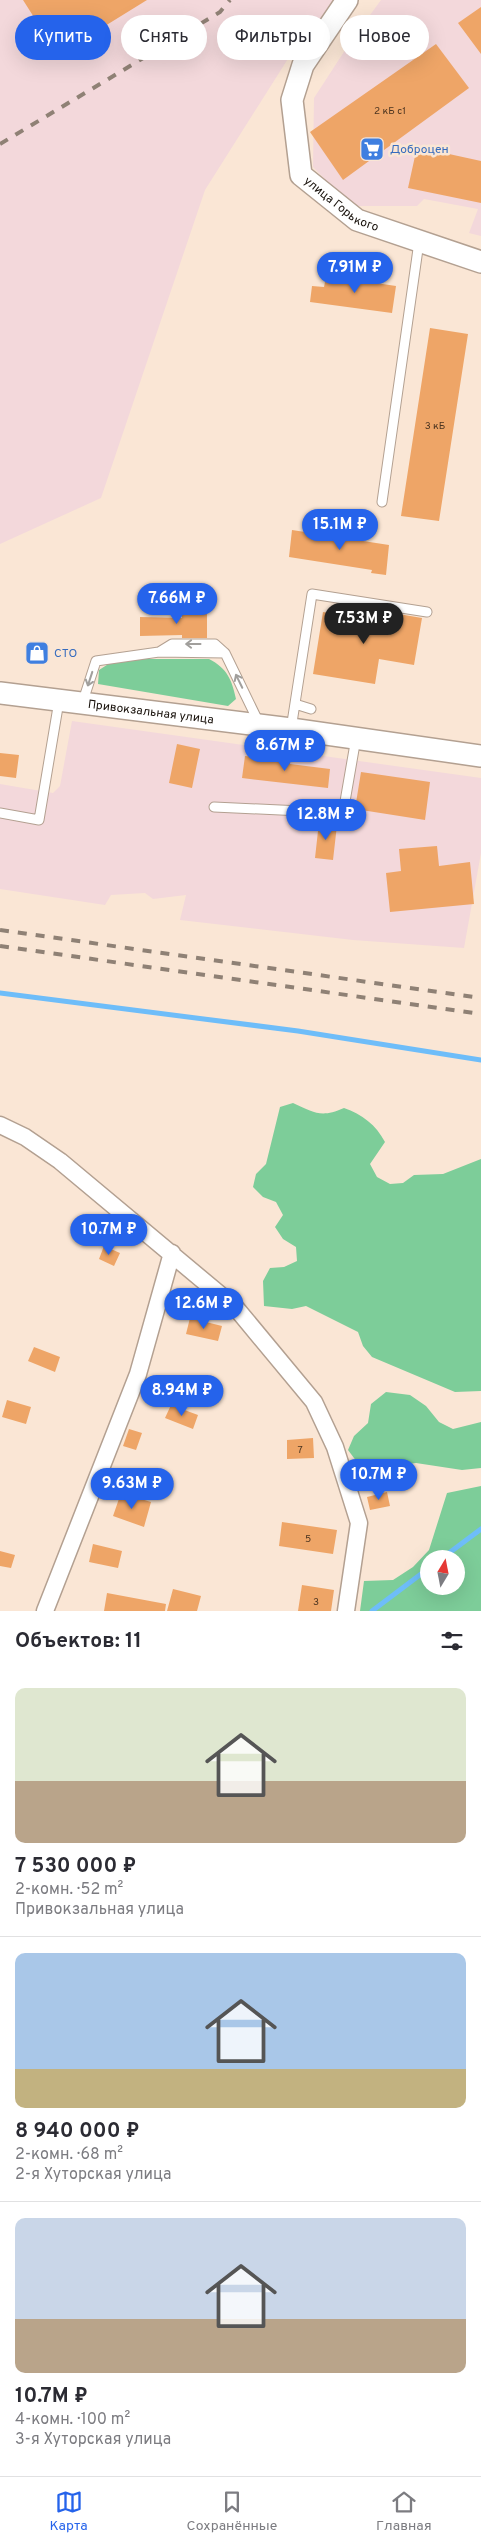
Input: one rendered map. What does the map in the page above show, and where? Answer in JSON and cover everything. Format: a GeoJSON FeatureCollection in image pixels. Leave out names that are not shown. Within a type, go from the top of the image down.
{"type":"FeatureCollection","features":[{"type":"Feature","properties":{"kind":"street","name":"улица Горького"},"geometry":{"type":"LineString","coordinates":[[348,0],[303,65],[292,100],[301,175],[357,220],[481,262]]}},
{"type":"Feature","properties":{"kind":"street","name":"Привокзальная улица"},"geometry":{"type":"LineString","coordinates":[[0,693],[480,754]]}},
{"type":"Feature","properties":{"kind":"street"},"geometry":{"type":"LineString","coordinates":[[0,1125],[25,1137],[60,1161],[236,1308],[314,1402],[335,1447],[360,1524],[346,1611]]}},
{"type":"Feature","properties":{"kind":"street"},"geometry":{"type":"LineString","coordinates":[[46,1611],[138,1374],[172,1253]]}},
{"type":"Feature","properties":{"kind":"lane"},"geometry":{"type":"LineString","coordinates":[[382,502],[419,242]]}},
{"type":"Feature","properties":{"kind":"lane"},"geometry":{"type":"LineString","coordinates":[[291,729],[312,594],[427,612]]}},
{"type":"Feature","properties":{"kind":"lane"},"geometry":{"type":"LineString","coordinates":[[82,704],[96,661],[159,652],[225,653],[260,725]]}},
{"type":"Feature","properties":{"kind":"lane"},"geometry":{"type":"LineString","coordinates":[[0,813],[39,820],[59,701]]}},
{"type":"Feature","properties":{"kind":"lane"},"geometry":{"type":"LineString","coordinates":[[295,704],[310,709]]}},
{"type":"Feature","properties":{"kind":"lane"},"geometry":{"type":"LineString","coordinates":[[214,807],[343,813],[356,738]]}},
{"type":"Feature","properties":{"kind":"shaded area"},"geometry":{"type":"Polygon","coordinates":[[[0,0],[341,0],[330,16],[217,15],[217,60],[287,60],[205,190],[101,498],[0,544],[0,0]]]}},
{"type":"Feature","properties":{"kind":"shaded area"},"geometry":{"type":"Polygon","coordinates":[[[381,0],[481,0],[481,236],[469,233],[478,209],[424,199],[417,206],[351,206],[313,167],[314,98],[340,58],[340,60],[429,60],[429,15],[370,15],[381,0]]]}},
{"type":"Feature","properties":{"kind":"shaded area"},"geometry":{"type":"Polygon","coordinates":[[[72,721],[481,778],[481,853],[464,948],[353,940],[180,920],[186,895],[153,899],[145,893],[111,895],[105,905],[0,889],[0,784],[53,793],[60,786],[72,721]]]}},
{"type":"Feature","properties":{"kind":"green space"},"geometry":{"type":"Polygon","coordinates":[[[128,659],[209,659],[220,666],[228,675],[236,699],[228,706],[98,684],[99,670],[110,663],[128,659]]]}},
{"type":"Feature","properties":{"kind":"green space"},"geometry":{"type":"Polygon","coordinates":[[[293,1103],[318,1113],[329,1113],[344,1108],[357,1113],[368,1121],[385,1142],[370,1164],[377,1177],[390,1184],[403,1183],[414,1175],[443,1174],[481,1159],[481,1391],[455,1392],[372,1357],[363,1346],[358,1332],[306,1306],[292,1309],[264,1306],[263,1281],[270,1268],[284,1267],[297,1261],[296,1247],[283,1239],[275,1227],[283,1215],[276,1202],[263,1197],[253,1187],[256,1174],[266,1164],[280,1107],[293,1103]]]}},
{"type":"Feature","properties":{"kind":"green space"},"geometry":{"type":"Polygon","coordinates":[[[386,1392],[410,1395],[426,1406],[439,1422],[453,1429],[481,1422],[481,1468],[462,1470],[416,1463],[363,1470],[348,1450],[354,1436],[368,1423],[371,1404],[386,1392]]]}},
{"type":"Feature","properties":{"kind":"green space"},"geometry":{"type":"Polygon","coordinates":[[[481,1486],[481,1611],[360,1611],[364,1581],[393,1580],[413,1567],[420,1560],[420,1595],[465,1595],[465,1550],[429,1550],[447,1493],[481,1486]]]}},
{"type":"Feature","properties":{"kind":"building"},"geometry":{"type":"Polygon","coordinates":[[[23,0],[147,0],[111,22],[111,15],[33,15],[23,0]]]}},
{"type":"Feature","properties":{"kind":"building"},"geometry":{"type":"Polygon","coordinates":[[[481,7],[481,54],[458,23],[481,7]]]}},
{"type":"Feature","properties":{"kind":"building"},"geometry":{"type":"Polygon","coordinates":[[[436,44],[469,88],[343,180],[310,132],[413,60],[429,60],[429,49],[436,44]]]}},
{"type":"Feature","properties":{"kind":"building"},"geometry":{"type":"Polygon","coordinates":[[[417,147],[481,161],[481,203],[408,188],[417,147]]]}},
{"type":"Feature","properties":{"kind":"building"},"geometry":{"type":"Polygon","coordinates":[[[342,270],[357,272],[356,280],[396,286],[392,313],[310,302],[312,286],[324,287],[325,282],[334,283],[335,276],[342,278],[342,270]]]}},
{"type":"Feature","properties":{"kind":"building"},"geometry":{"type":"Polygon","coordinates":[[[430,328],[468,334],[439,521],[401,516],[430,328]]]}},
{"type":"Feature","properties":{"kind":"building"},"geometry":{"type":"Polygon","coordinates":[[[292,530],[389,545],[386,575],[371,573],[372,570],[289,557],[292,530]]]}},
{"type":"Feature","properties":{"kind":"building"},"geometry":{"type":"Polygon","coordinates":[[[181,610],[207,610],[207,638],[182,638],[182,635],[140,636],[140,617],[182,618],[181,610]]]}},
{"type":"Feature","properties":{"kind":"building"},"geometry":{"type":"Polygon","coordinates":[[[323,612],[385,622],[387,612],[422,618],[414,665],[379,659],[375,684],[313,674],[323,612]]]}},
{"type":"Feature","properties":{"kind":"building"},"geometry":{"type":"Polygon","coordinates":[[[177,744],[200,749],[192,788],[169,783],[177,744]]]}},
{"type":"Feature","properties":{"kind":"building"},"geometry":{"type":"Polygon","coordinates":[[[0,753],[19,755],[16,778],[0,776],[0,753]]]}},
{"type":"Feature","properties":{"kind":"building"},"geometry":{"type":"Polygon","coordinates":[[[245,756],[290,761],[290,764],[330,769],[328,788],[242,778],[245,756]]]}},
{"type":"Feature","properties":{"kind":"building"},"geometry":{"type":"Polygon","coordinates":[[[361,772],[430,782],[425,820],[355,809],[361,772]]]}},
{"type":"Feature","properties":{"kind":"building"},"geometry":{"type":"Polygon","coordinates":[[[319,822],[337,825],[333,860],[315,858],[319,822]]]}},
{"type":"Feature","properties":{"kind":"building"},"geometry":{"type":"Polygon","coordinates":[[[437,846],[439,866],[470,862],[474,904],[390,912],[386,873],[401,871],[399,849],[437,846]]]}},
{"type":"Feature","properties":{"kind":"building"},"geometry":{"type":"Polygon","coordinates":[[[104,1246],[120,1253],[114,1266],[99,1259],[104,1246]]]}},
{"type":"Feature","properties":{"kind":"building"},"geometry":{"type":"Polygon","coordinates":[[[190,1318],[222,1326],[218,1341],[186,1334],[190,1318]]]}},
{"type":"Feature","properties":{"kind":"building"},"geometry":{"type":"Polygon","coordinates":[[[34,1347],[60,1357],[55,1372],[28,1361],[34,1347]]]}},
{"type":"Feature","properties":{"kind":"building"},"geometry":{"type":"Polygon","coordinates":[[[7,1400],[31,1407],[26,1424],[2,1417],[7,1400]]]}},
{"type":"Feature","properties":{"kind":"building"},"geometry":{"type":"Polygon","coordinates":[[[171,1405],[198,1415],[193,1429],[165,1418],[171,1405]]]}},
{"type":"Feature","properties":{"kind":"building"},"geometry":{"type":"Polygon","coordinates":[[[129,1429],[142,1433],[136,1450],[123,1446],[129,1429]]]}},
{"type":"Feature","properties":{"kind":"building"},"geometry":{"type":"Polygon","coordinates":[[[313,1438],[314,1458],[287,1459],[287,1440],[313,1438]]]}},
{"type":"Feature","properties":{"kind":"building"},"geometry":{"type":"Polygon","coordinates":[[[387,1492],[390,1506],[370,1510],[367,1497],[387,1492]]]}},
{"type":"Feature","properties":{"kind":"building"},"geometry":{"type":"Polygon","coordinates":[[[121,1493],[151,1502],[144,1527],[113,1516],[121,1493]]]}},
{"type":"Feature","properties":{"kind":"building"},"geometry":{"type":"Polygon","coordinates":[[[282,1522],[337,1530],[333,1554],[279,1546],[282,1522]]]}},
{"type":"Feature","properties":{"kind":"building"},"geometry":{"type":"Polygon","coordinates":[[[93,1544],[122,1551],[118,1568],[89,1562],[93,1544]]]}},
{"type":"Feature","properties":{"kind":"building"},"geometry":{"type":"Polygon","coordinates":[[[0,1551],[15,1555],[11,1568],[0,1566],[0,1551]]]}},
{"type":"Feature","properties":{"kind":"building"},"geometry":{"type":"Polygon","coordinates":[[[302,1585],[334,1590],[331,1611],[298,1611],[302,1585]]]}},
{"type":"Feature","properties":{"kind":"building"},"geometry":{"type":"Polygon","coordinates":[[[173,1589],[201,1596],[197,1611],[167,1611],[173,1589]]]}},
{"type":"Feature","properties":{"kind":"building"},"geometry":{"type":"Polygon","coordinates":[[[107,1593],[166,1604],[165,1611],[104,1611],[107,1593]]]}},
{"type":"Feature","properties":{"kind":"waterway"},"geometry":{"type":"LineString","coordinates":[[0,993],[298,1031],[481,1060]]}},
{"type":"Feature","properties":{"kind":"waterway"},"geometry":{"type":"LineString","coordinates":[[453,1550],[481,1529]]}},
{"type":"Feature","properties":{"kind":"waterway"},"geometry":{"type":"LineString","coordinates":[[372,1611],[420,1575]]}},
{"type":"Feature","properties":{"kind":"railway"},"geometry":{"type":"LineString","coordinates":[[0,144],[220,12],[230,0]]}},
{"type":"Feature","properties":{"kind":"railway"},"geometry":{"type":"LineString","coordinates":[[0,930],[481,998]]}},
{"type":"Feature","properties":{"kind":"railway"},"geometry":{"type":"LineString","coordinates":[[0,946],[481,1014]]}},
{"type":"Feature","properties":{"kind":"place","name":"Доброцен"},"geometry":{"type":"Point","coordinates":[372,149]}},
{"type":"Feature","properties":{"kind":"place","name":"СТО"},"geometry":{"type":"Point","coordinates":[37,653]}}]}
